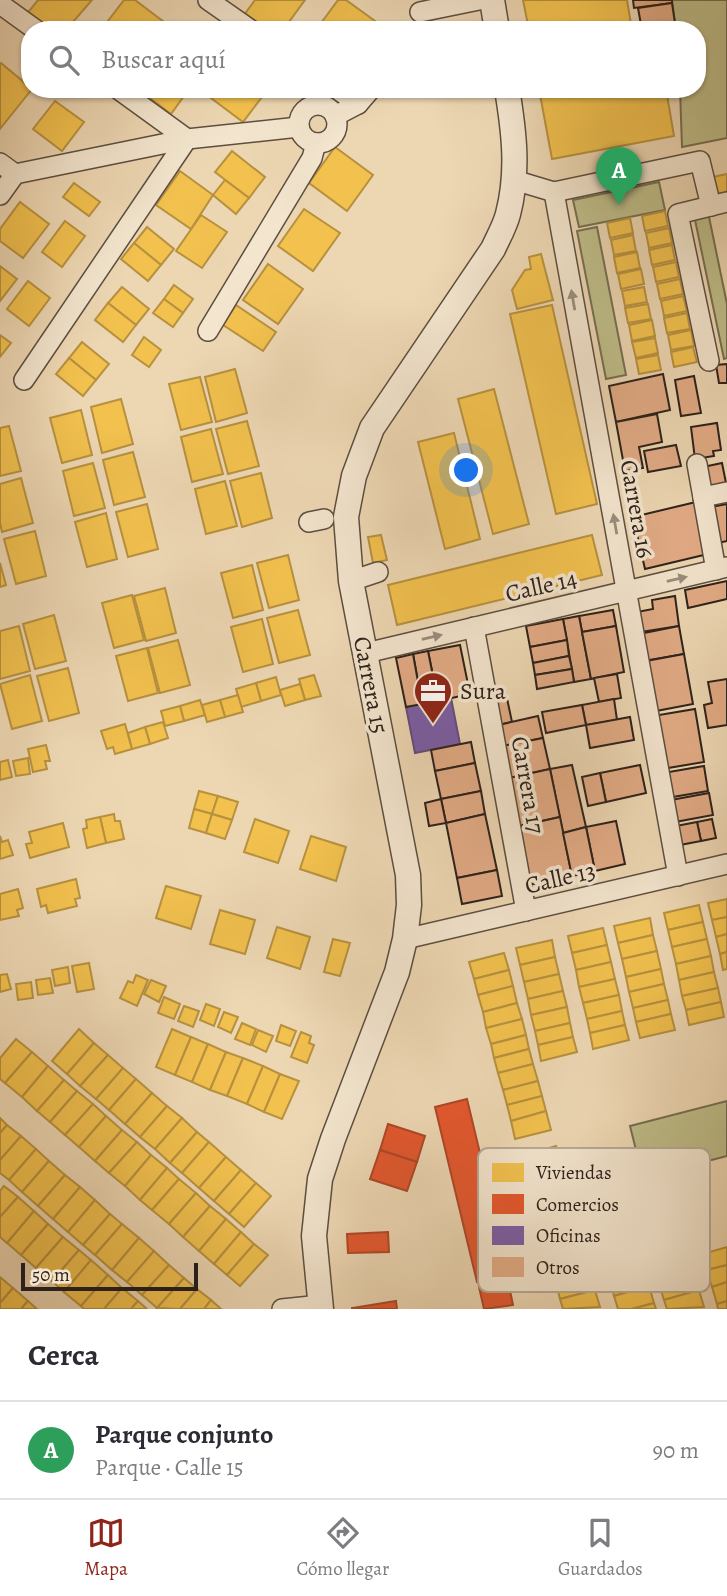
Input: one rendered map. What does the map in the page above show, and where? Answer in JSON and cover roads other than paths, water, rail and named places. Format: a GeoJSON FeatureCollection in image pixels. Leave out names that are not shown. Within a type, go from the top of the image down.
{"type":"FeatureCollection","features":[{"type":"Feature","properties":{"kind":"street"},"geometry":{"type":"LineString","coordinates":[[208,0],[238,21]]}},
{"type":"Feature","properties":{"kind":"street"},"geometry":{"type":"LineString","coordinates":[[419,14],[479,0]]}},
{"type":"Feature","properties":{"kind":"street"},"geometry":{"type":"LineString","coordinates":[[492,0],[496,21]]}},
{"type":"Feature","properties":{"kind":"street"},"geometry":{"type":"LineString","coordinates":[[0,4],[24,21]]}},
{"type":"Feature","properties":{"kind":"street"},"geometry":{"type":"LineString","coordinates":[[130,98],[187,139]]}},
{"type":"Feature","properties":{"kind":"street"},"geometry":{"type":"LineString","coordinates":[[335,116],[363,98]]}},
{"type":"Feature","properties":{"kind":"street","name":"Carrera 15"},"geometry":{"type":"LineString","coordinates":[[321,1307],[314,1236],[320,1180],[397,972],[409,905],[408,875],[351,581],[346,517],[354,476],[372,428],[493,249],[508,216],[515,152],[508,98]]}},
{"type":"Feature","properties":{"kind":"street"},"geometry":{"type":"LineString","coordinates":[[321,105],[330,109],[335,116],[337,124],[330,138],[323,142],[307,140],[299,127],[305,110],[313,106],[321,105]]}},
{"type":"Feature","properties":{"kind":"street"},"geometry":{"type":"LineString","coordinates":[[0,195],[8,168],[187,139],[299,127]]}},
{"type":"Feature","properties":{"kind":"street"},"geometry":{"type":"LineString","coordinates":[[24,380],[187,139]]}},
{"type":"Feature","properties":{"kind":"street"},"geometry":{"type":"LineString","coordinates":[[208,331],[312,158],[316,143]]}},
{"type":"Feature","properties":{"kind":"street"},"geometry":{"type":"LineString","coordinates":[[514,180],[554,192],[700,161],[719,204],[678,214],[709,361]]}},
{"type":"Feature","properties":{"kind":"street","name":"Carrera 16"},"geometry":{"type":"LineString","coordinates":[[554,192],[678,876]]}},
{"type":"Feature","properties":{"kind":"street"},"geometry":{"type":"LineString","coordinates":[[697,464],[722,568]]}},
{"type":"Feature","properties":{"kind":"street"},"geometry":{"type":"LineString","coordinates":[[704,497],[727,492]]}},
{"type":"Feature","properties":{"kind":"street","name":"Calle 14"},"geometry":{"type":"LineString","coordinates":[[366,653],[722,568]]}},
{"type":"Feature","properties":{"kind":"street"},"geometry":{"type":"LineString","coordinates":[[351,581],[378,572]]}},
{"type":"Feature","properties":{"kind":"street","name":"Carrera 17"},"geometry":{"type":"LineString","coordinates":[[474,627],[526,911]]}},
{"type":"Feature","properties":{"kind":"street","name":"Calle 13"},"geometry":{"type":"LineString","coordinates":[[405,939],[727,864]]}},
{"type":"Feature","properties":{"kind":"street"},"geometry":{"type":"LineString","coordinates":[[282,1309],[321,1307]]}},
{"type":"Feature","properties":{"kind":"place","name":"Parque conjunto"},"geometry":{"type":"Point","coordinates":[619,205]}},
{"type":"Feature","properties":{"kind":"place","name":"Sura"},"geometry":{"type":"Point","coordinates":[433,725]}}]}
